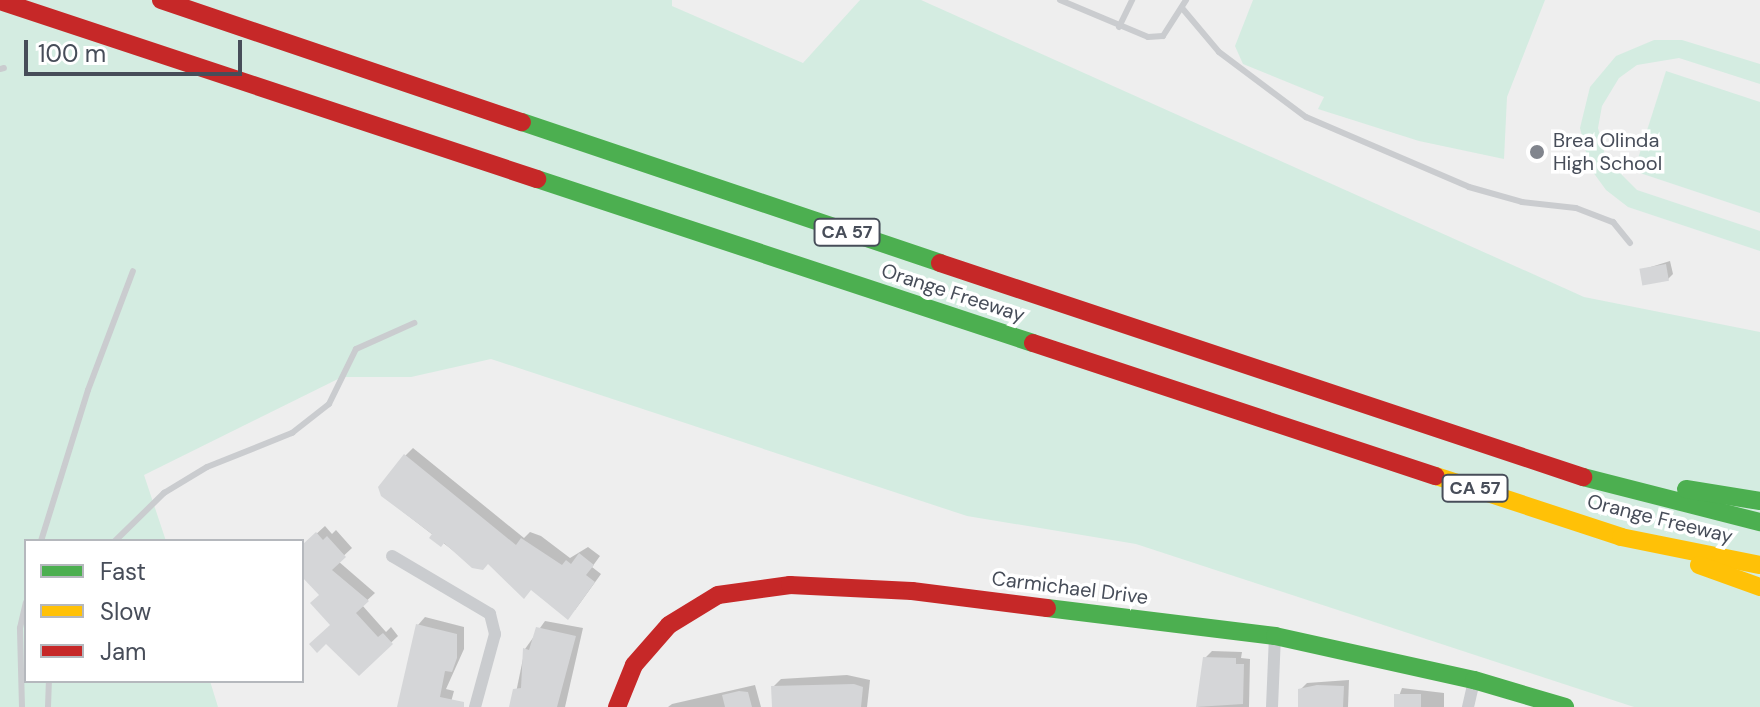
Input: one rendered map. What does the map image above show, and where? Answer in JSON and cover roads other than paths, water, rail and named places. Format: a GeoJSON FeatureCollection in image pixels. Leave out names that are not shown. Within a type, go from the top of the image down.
{"type":"FeatureCollection","features":[{"type":"Feature","properties":{"kind":"main road","name":"Orange Freeway"},"geometry":{"type":"LineString","coordinates":[[161,0],[1534,464],[1760,522]]}},
{"type":"Feature","properties":{"kind":"main road","name":"Orange Freeway"},"geometry":{"type":"LineString","coordinates":[[0,1],[1621,537],[1760,565]]}},
{"type":"Feature","properties":{"kind":"main road"},"geometry":{"type":"LineString","coordinates":[[1534,464],[1760,501]]}},
{"type":"Feature","properties":{"kind":"main road"},"geometry":{"type":"LineString","coordinates":[[1621,537],[1760,587]]}},
{"type":"Feature","properties":{"kind":"main road","name":"Carmichael Drive"},"geometry":{"type":"LineString","coordinates":[[617,707],[634,665],[669,625],[718,595],[756,586],[912,591],[1275,636],[1474,680],[1565,707]]}},
{"type":"Feature","properties":{"kind":"street"},"geometry":{"type":"LineString","coordinates":[[392,556],[490,614],[495,634],[475,707]]}},
{"type":"Feature","properties":{"kind":"street"},"geometry":{"type":"LineString","coordinates":[[1272,707],[1275,636]]}},
{"type":"Feature","properties":{"kind":"street"},"geometry":{"type":"LineString","coordinates":[[1468,707],[1474,680]]}},
{"type":"Feature","properties":{"kind":"lane"},"geometry":{"type":"LineString","coordinates":[[1060,0],[1148,37],[1163,36],[1186,0]]}},
{"type":"Feature","properties":{"kind":"lane"},"geometry":{"type":"LineString","coordinates":[[1119,27],[1132,0]]}},
{"type":"Feature","properties":{"kind":"lane"},"geometry":{"type":"LineString","coordinates":[[1182,8],[1219,52],[1306,117],[1469,187],[1522,202],[1576,208],[1613,222],[1630,243]]}},
{"type":"Feature","properties":{"kind":"lane"},"geometry":{"type":"LineString","coordinates":[[42,539],[88,390],[133,271]]}},
{"type":"Feature","properties":{"kind":"lane"},"geometry":{"type":"LineString","coordinates":[[117,539],[164,493],[207,467],[292,433],[329,404],[356,349],[414,323]]}},
{"type":"Feature","properties":{"kind":"lane"},"geometry":{"type":"LineString","coordinates":[[22,707],[20,628],[24,611]]}},
{"type":"Feature","properties":{"kind":"lane"},"geometry":{"type":"LineString","coordinates":[[48,707],[49,683]]}},
{"type":"Feature","properties":{"kind":"place","name":"Brea Olinda High School"},"geometry":{"type":"Point","coordinates":[1537,152]}}]}
